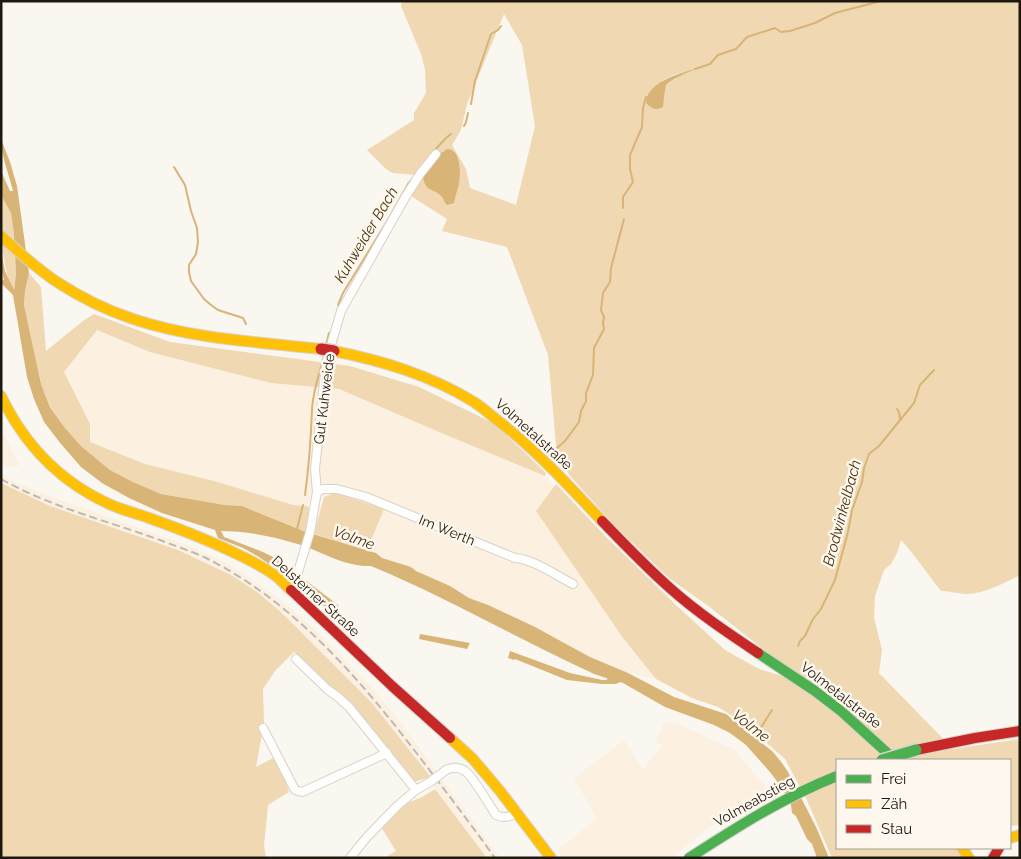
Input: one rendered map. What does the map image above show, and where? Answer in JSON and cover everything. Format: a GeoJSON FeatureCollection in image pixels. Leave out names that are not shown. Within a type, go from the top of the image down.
{"type":"FeatureCollection","features":[{"type":"Feature","properties":{"kind":"main road","name":"Volmetalstraße"},"geometry":{"type":"LineString","coordinates":[[1,236],[55,281],[75,293],[132,319],[193,334],[322,349],[366,357],[410,370],[445,385],[476,403],[538,454],[640,561],[668,587],[709,620],[834,704],[893,759]]}},
{"type":"Feature","properties":{"kind":"main road","name":"Delsterner Straße"},"geometry":{"type":"LineString","coordinates":[[1,396],[14,423],[25,439],[53,469],[73,485],[114,506],[238,554],[292,586],[386,681],[472,759],[494,783],[551,858]]}},
{"type":"Feature","properties":{"kind":"main road"},"geometry":{"type":"LineString","coordinates":[[885,759],[916,750],[976,738],[1020,732]]}},
{"type":"Feature","properties":{"kind":"main road","name":"Volmeabstieg"},"geometry":{"type":"LineString","coordinates":[[689,858],[740,824],[804,790],[836,776]]}},
{"type":"Feature","properties":{"kind":"street","name":"Gut Kuhweide"},"geometry":{"type":"LineString","coordinates":[[292,586],[310,532],[317,492],[316,469],[327,359],[341,311],[406,196],[436,154]]}},
{"type":"Feature","properties":{"kind":"street","name":"Im Werth"},"geometry":{"type":"LineString","coordinates":[[317,492],[324,489],[337,489],[366,497],[515,558],[521,558],[573,584]]}},
{"type":"Feature","properties":{"kind":"street"},"geometry":{"type":"LineString","coordinates":[[296,659],[349,708],[416,790]]}},
{"type":"Feature","properties":{"kind":"street"},"geometry":{"type":"LineString","coordinates":[[264,728],[294,790],[302,792],[386,753]]}},
{"type":"Feature","properties":{"kind":"street"},"geometry":{"type":"LineString","coordinates":[[350,858],[397,806],[416,790],[450,768],[460,768],[469,774],[496,815],[499,817],[510,817],[517,813]]}},
{"type":"Feature","properties":{"kind":"shaded area"},"geometry":{"type":"Polygon","coordinates":[[[402,1],[1020,1],[1020,575],[978,593],[964,594],[941,591],[901,540],[891,564],[884,570],[875,596],[874,618],[882,650],[879,673],[953,749],[1020,739],[1020,825],[1011,826],[1011,759],[836,759],[836,849],[964,849],[969,858],[832,858],[806,798],[785,759],[744,723],[718,707],[692,698],[656,679],[623,638],[536,511],[556,484],[605,536],[725,650],[759,669],[799,681],[801,679],[711,608],[669,578],[615,526],[571,477],[557,457],[548,355],[507,247],[442,231],[447,219],[411,196],[416,175],[393,173],[387,170],[367,150],[414,120],[414,113],[426,93],[425,69],[421,54],[401,6],[402,1]],[[504,14],[467,104],[461,130],[452,145],[466,169],[470,188],[516,205],[535,126],[522,45],[504,14]],[[692,70],[663,80],[646,103],[654,109],[662,92],[671,81],[692,70]],[[447,149],[442,152],[423,176],[425,185],[442,196],[443,199],[459,183],[460,168],[458,157],[455,152],[447,149]]]}},
{"type":"Feature","properties":{"kind":"shaded area"},"geometry":{"type":"Polygon","coordinates":[[[695,69],[668,83],[665,88],[663,107],[654,109],[646,103],[647,96],[651,90],[664,80],[695,69]]]}},
{"type":"Feature","properties":{"kind":"shaded area"},"geometry":{"type":"Polygon","coordinates":[[[1,139],[17,186],[29,273],[24,305],[41,384],[50,407],[81,446],[110,470],[161,494],[225,505],[242,506],[306,532],[376,553],[382,558],[411,567],[450,586],[469,598],[535,627],[590,657],[628,673],[674,697],[726,714],[773,752],[782,763],[817,829],[829,858],[817,858],[812,844],[807,839],[796,816],[792,813],[791,805],[782,788],[746,745],[730,733],[665,707],[623,683],[602,684],[567,680],[515,659],[508,658],[510,651],[570,673],[602,680],[608,679],[562,659],[426,591],[371,566],[344,562],[301,545],[272,537],[252,533],[221,531],[224,537],[279,560],[338,605],[342,618],[337,621],[330,611],[301,586],[259,557],[218,538],[215,530],[162,513],[129,498],[102,483],[81,467],[44,422],[34,399],[27,377],[13,295],[1,283],[1,279],[4,280],[1,269],[1,251],[5,271],[14,290],[16,274],[11,213],[1,195],[1,171],[10,191],[13,191],[1,139]]]}},
{"type":"Feature","properties":{"kind":"shaded area"},"geometry":{"type":"Polygon","coordinates":[[[447,149],[455,152],[459,162],[460,173],[454,203],[447,205],[441,196],[426,186],[423,176],[438,155],[447,149]]]}},
{"type":"Feature","properties":{"kind":"shaded area"},"geometry":{"type":"Polygon","coordinates":[[[1,195],[11,213],[14,234],[16,274],[14,290],[9,281],[4,257],[1,232],[1,195]]]}},
{"type":"Feature","properties":{"kind":"shaded area"},"geometry":{"type":"Polygon","coordinates":[[[29,273],[41,287],[46,351],[94,314],[170,342],[350,366],[419,387],[495,424],[546,473],[545,476],[339,389],[271,383],[150,352],[97,330],[64,372],[90,424],[90,442],[145,464],[218,482],[293,505],[307,506],[309,508],[306,532],[242,506],[225,505],[161,494],[110,470],[81,446],[65,428],[50,406],[41,384],[24,305],[29,273]]]}},
{"type":"Feature","properties":{"kind":"shaded area"},"geometry":{"type":"Polygon","coordinates":[[[97,329],[150,352],[271,383],[339,389],[545,476],[554,486],[536,511],[623,638],[656,679],[628,673],[590,657],[535,627],[469,598],[450,586],[411,567],[382,558],[376,553],[367,550],[384,509],[336,493],[324,497],[311,497],[307,506],[293,505],[218,482],[145,464],[90,442],[90,423],[64,372],[97,329]]]}},
{"type":"Feature","properties":{"kind":"shaded area"},"geometry":{"type":"Polygon","coordinates":[[[1,428],[19,465],[10,468],[1,463],[1,428]]]}},
{"type":"Feature","properties":{"kind":"shaded area"},"geometry":{"type":"Polygon","coordinates":[[[1,474],[52,497],[206,553],[235,568],[286,604],[318,632],[391,709],[500,858],[487,858],[435,789],[430,776],[372,703],[281,612],[257,592],[231,575],[178,550],[50,506],[1,483],[1,474]]]}},
{"type":"Feature","properties":{"kind":"shaded area"},"geometry":{"type":"Polygon","coordinates":[[[1,483],[50,506],[178,550],[231,575],[257,592],[281,612],[372,703],[430,776],[414,782],[357,711],[294,652],[275,671],[263,689],[264,723],[256,767],[277,756],[289,792],[268,805],[264,845],[266,858],[1,858],[1,483]]]}},
{"type":"Feature","properties":{"kind":"shaded area"},"geometry":{"type":"Polygon","coordinates":[[[336,493],[384,509],[367,550],[314,534],[324,497],[336,493]]]}},
{"type":"Feature","properties":{"kind":"shaded area"},"geometry":{"type":"Polygon","coordinates":[[[420,634],[470,643],[467,649],[419,639],[420,634]]]}},
{"type":"Feature","properties":{"kind":"shaded area"},"geometry":{"type":"Polygon","coordinates":[[[664,723],[676,723],[735,750],[769,791],[724,816],[671,858],[563,858],[557,850],[597,819],[574,778],[624,740],[643,769],[662,746],[656,740],[664,723]]]}},
{"type":"Feature","properties":{"kind":"shaded area"},"geometry":{"type":"Polygon","coordinates":[[[435,789],[487,858],[384,858],[396,851],[381,827],[400,806],[422,797],[435,789]]]}},
{"type":"Feature","properties":{"kind":"waterway"},"geometry":{"type":"LineString","coordinates":[[695,69],[710,64],[718,55],[736,49],[747,37],[775,28],[781,32],[790,31],[815,23],[835,13],[881,1]]}},
{"type":"Feature","properties":{"kind":"waterway","name":"Kuhweider Bach"},"geometry":{"type":"LineString","coordinates":[[471,104],[475,81],[491,34],[501,26]]}},
{"type":"Feature","properties":{"kind":"waterway"},"geometry":{"type":"LineString","coordinates":[[623,208],[623,197],[633,182],[630,169],[630,155],[642,127],[643,108],[646,97]]}},
{"type":"Feature","properties":{"kind":"waterway","name":"Kuhweider Bach"},"geometry":{"type":"LineString","coordinates":[[464,126],[468,113]]}},
{"type":"Feature","properties":{"kind":"waterway","name":"Kuhweider Bach"},"geometry":{"type":"LineString","coordinates":[[433,152],[451,134]]}},
{"type":"Feature","properties":{"kind":"waterway"},"geometry":{"type":"LineString","coordinates":[[174,167],[185,185],[197,228],[198,242],[196,254],[189,265],[191,281],[204,299],[211,305],[218,310],[243,318],[246,324]]}},
{"type":"Feature","properties":{"kind":"waterway","name":"Kuhweider Bach"},"geometry":{"type":"LineString","coordinates":[[338,305],[343,293],[414,177]]}},
{"type":"Feature","properties":{"kind":"waterway"},"geometry":{"type":"LineString","coordinates":[[557,448],[565,441],[579,422],[581,411],[586,401],[586,393],[593,375],[594,348],[604,329],[604,317],[601,310],[603,293],[610,282],[611,268],[624,219]]}},
{"type":"Feature","properties":{"kind":"waterway","name":"Kuhweider Bach"},"geometry":{"type":"LineString","coordinates":[[326,345],[329,333]]}},
{"type":"Feature","properties":{"kind":"waterway","name":"Kuhweider Bach"},"geometry":{"type":"LineString","coordinates":[[305,495],[313,402],[324,355]]}},
{"type":"Feature","properties":{"kind":"waterway","name":"Brodwinkelbach"},"geometry":{"type":"LineString","coordinates":[[798,646],[813,619],[821,609],[835,580],[852,510],[869,454],[879,446],[914,403],[920,385],[934,370]]}},
{"type":"Feature","properties":{"kind":"waterway"},"geometry":{"type":"LineString","coordinates":[[897,409],[900,418]]}},
{"type":"Feature","properties":{"kind":"waterway","name":"Kuhweider Bach"},"geometry":{"type":"LineString","coordinates":[[297,529],[303,505]]}},
{"type":"Feature","properties":{"kind":"waterway","name":"Brodwinkelbach"},"geometry":{"type":"LineString","coordinates":[[753,740],[772,710]]}},
{"type":"Feature","properties":{"kind":"railway"},"geometry":{"type":"LineString","coordinates":[[1,479],[59,506],[200,555],[238,576],[268,597],[296,619],[348,670],[396,726],[495,858]]}},
{"type":"Feature","properties":{"kind":"traffic: fast"},"geometry":{"type":"LineString","coordinates":[[758,653],[815,691],[841,711],[894,759]]}},
{"type":"Feature","properties":{"kind":"traffic: fast"},"geometry":{"type":"LineString","coordinates":[[885,759],[916,750]]}},
{"type":"Feature","properties":{"kind":"traffic: fast"},"geometry":{"type":"LineString","coordinates":[[689,858],[743,824],[798,793],[836,776]]}},
{"type":"Feature","properties":{"kind":"traffic: slow"},"geometry":{"type":"LineString","coordinates":[[1,236],[35,266],[66,288],[103,307],[133,319],[156,326],[202,335],[321,349]]}},
{"type":"Feature","properties":{"kind":"traffic: slow"},"geometry":{"type":"LineString","coordinates":[[334,351],[406,370],[440,384],[474,402],[528,446],[602,521]]}},
{"type":"Feature","properties":{"kind":"traffic: slow"},"geometry":{"type":"LineString","coordinates":[[1,396],[11,415],[34,448],[48,463],[79,488],[116,507],[207,540],[255,563],[279,579],[291,590]]}},
{"type":"Feature","properties":{"kind":"traffic: slow"},"geometry":{"type":"LineString","coordinates":[[450,738],[473,759],[500,791],[551,858]]}},
{"type":"Feature","properties":{"kind":"traffic: slow"},"geometry":{"type":"LineString","coordinates":[[1011,838],[1020,835]]}},
{"type":"Feature","properties":{"kind":"traffic: slow"},"geometry":{"type":"LineString","coordinates":[[963,849],[969,858]]}},
{"type":"Feature","properties":{"kind":"traffic: jam"},"geometry":{"type":"LineString","coordinates":[[321,349],[334,351]]}},
{"type":"Feature","properties":{"kind":"traffic: jam"},"geometry":{"type":"LineString","coordinates":[[602,521],[681,598],[758,653]]}},
{"type":"Feature","properties":{"kind":"traffic: jam"},"geometry":{"type":"LineString","coordinates":[[291,590],[450,738]]}},
{"type":"Feature","properties":{"kind":"traffic: jam"},"geometry":{"type":"LineString","coordinates":[[916,750],[1020,731]]}},
{"type":"Feature","properties":{"kind":"traffic: jam"},"geometry":{"type":"LineString","coordinates":[[993,858],[998,849]]}},
{"type":"Feature","properties":{"kind":"water label","name":"Volme"},"geometry":{"type":"Point","coordinates":[354,538]}},
{"type":"Feature","properties":{"kind":"water label","name":"Volme"},"geometry":{"type":"Point","coordinates":[751,726]}}]}
